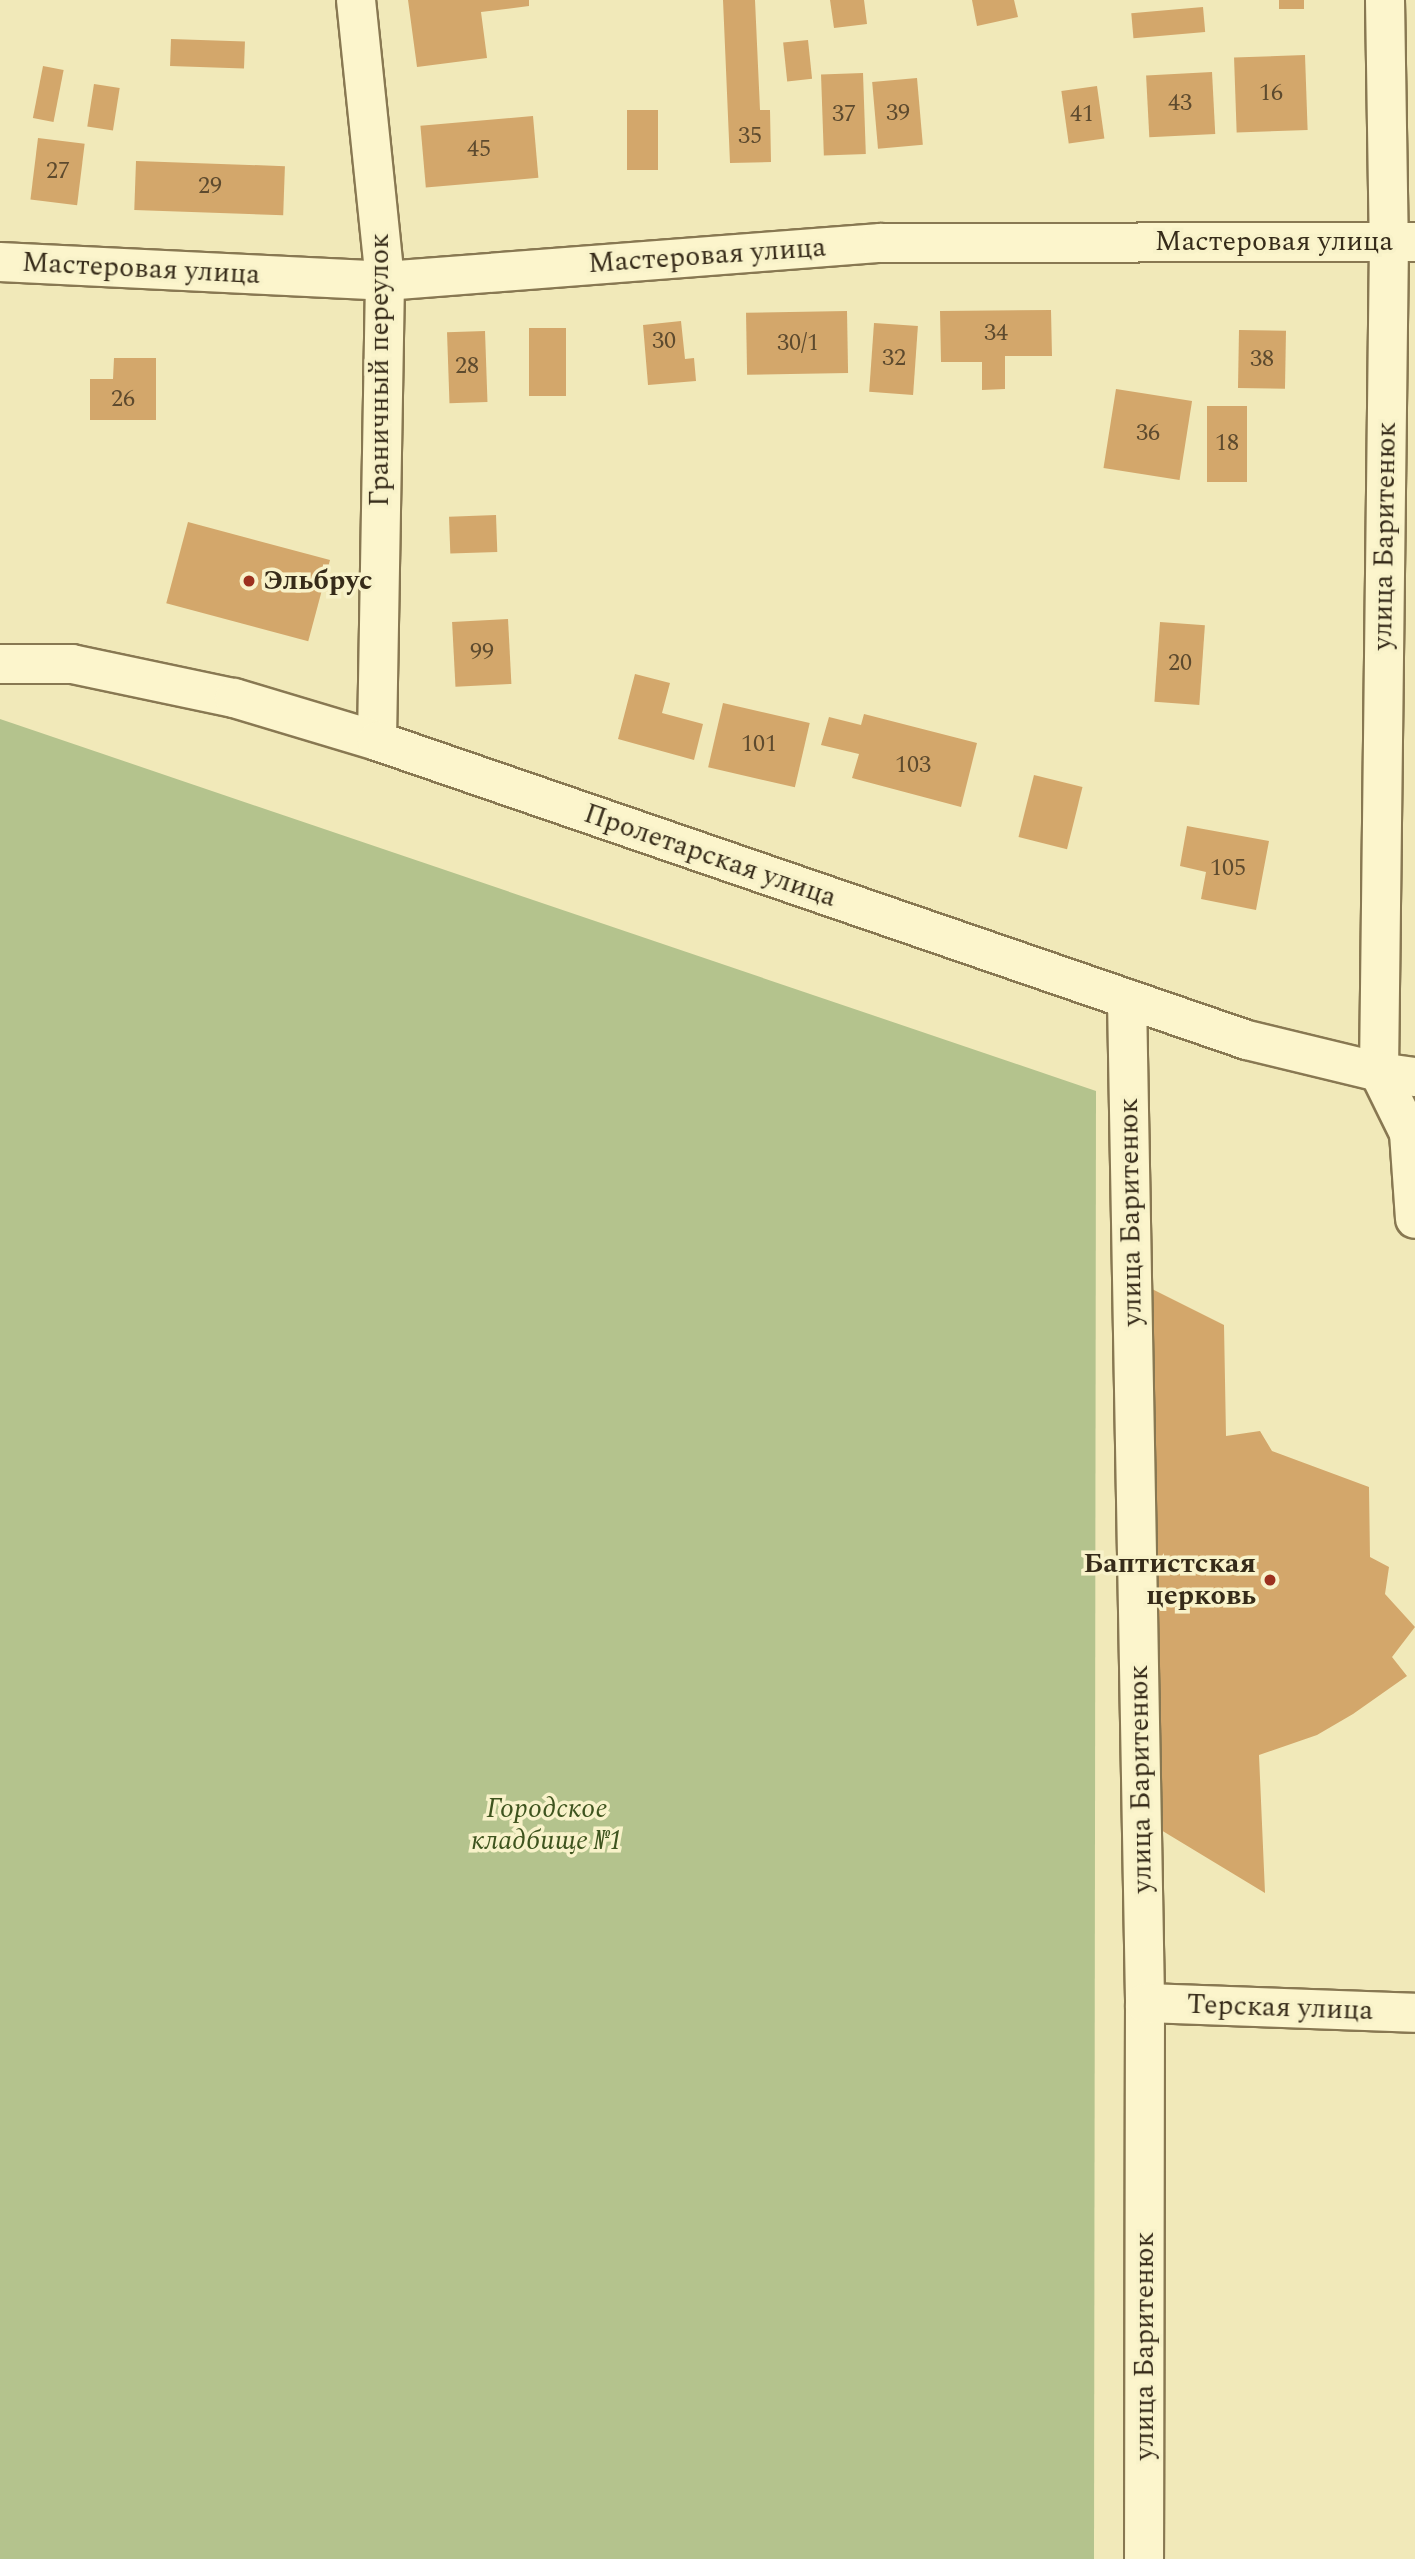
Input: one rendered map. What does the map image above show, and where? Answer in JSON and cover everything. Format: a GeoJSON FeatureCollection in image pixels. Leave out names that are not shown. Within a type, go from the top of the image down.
{"type":"FeatureCollection","features":[{"type":"Feature","properties":{"kind":"street","name":"Граничный переулок"},"geometry":{"type":"LineString","coordinates":[[356,0],[385,281],[377,741]]}},
{"type":"Feature","properties":{"kind":"street","name":"улица Баритенюк"},"geometry":{"type":"LineString","coordinates":[[1385,0],[1402,242],[1397,1074]]}},
{"type":"Feature","properties":{"kind":"street","name":"Мастеровая улица"},"geometry":{"type":"LineString","coordinates":[[0,262],[385,281],[881,243],[1402,242]]}},
{"type":"Feature","properties":{"kind":"street","name":"Пролетарская улица"},"geometry":{"type":"LineString","coordinates":[[0,664],[72,664],[234,698],[377,741],[1247,1040],[1397,1074]]}},
{"type":"Feature","properties":{"kind":"street","name":"улица Баритенюк"},"geometry":{"type":"LineString","coordinates":[[1127,999],[1145,2003],[1144,2559]]}},
{"type":"Feature","properties":{"kind":"street"},"geometry":{"type":"LineString","coordinates":[[1397,1074],[1409,1133],[1415,1219]]}},
{"type":"Feature","properties":{"kind":"street","name":"Терская улица"},"geometry":{"type":"LineString","coordinates":[[1145,2003],[1415,2013]]}},
{"type":"Feature","properties":{"kind":"green space","name":"Городское кладбище №1"},"geometry":{"type":"Polygon","coordinates":[[[0,719],[1096,1091],[1094,2559],[0,2559],[0,719]]]}},
{"type":"Feature","properties":{"kind":"building"},"geometry":{"type":"Polygon","coordinates":[[[408,0],[529,0],[529,6],[481,12],[487,58],[417,67],[408,0]]]}},
{"type":"Feature","properties":{"kind":"building"},"geometry":{"type":"Polygon","coordinates":[[[723,0],[755,0],[760,110],[770,110],[771,162],[730,163],[723,0]]]}},
{"type":"Feature","properties":{"kind":"building"},"geometry":{"type":"Polygon","coordinates":[[[830,0],[864,0],[867,24],[834,28],[830,0]]]}},
{"type":"Feature","properties":{"kind":"building"},"geometry":{"type":"Polygon","coordinates":[[[972,0],[1014,0],[1018,17],[977,26],[972,0]]]}},
{"type":"Feature","properties":{"kind":"building"},"geometry":{"type":"Polygon","coordinates":[[[1279,0],[1304,0],[1304,9],[1279,9],[1279,0]]]}},
{"type":"Feature","properties":{"kind":"building"},"geometry":{"type":"Polygon","coordinates":[[[1203,7],[1205,32],[1133,38],[1131,13],[1203,7]]]}},
{"type":"Feature","properties":{"kind":"building"},"geometry":{"type":"Polygon","coordinates":[[[171,39],[245,42],[244,69],[170,66],[171,39]]]}},
{"type":"Feature","properties":{"kind":"building"},"geometry":{"type":"Polygon","coordinates":[[[808,40],[812,79],[787,81],[783,43],[808,40]]]}},
{"type":"Feature","properties":{"kind":"building"},"geometry":{"type":"Polygon","coordinates":[[[1305,55],[1308,130],[1237,132],[1234,57],[1305,55]]]}},
{"type":"Feature","properties":{"kind":"building"},"geometry":{"type":"Polygon","coordinates":[[[43,66],[64,70],[54,122],[33,118],[43,66]]]}},
{"type":"Feature","properties":{"kind":"building"},"geometry":{"type":"Polygon","coordinates":[[[1212,72],[1215,134],[1149,137],[1146,75],[1212,72]]]}},
{"type":"Feature","properties":{"kind":"building"},"geometry":{"type":"Polygon","coordinates":[[[863,73],[866,154],[824,155],[821,74],[863,73]]]}},
{"type":"Feature","properties":{"kind":"building"},"geometry":{"type":"Polygon","coordinates":[[[917,78],[923,145],[878,149],[872,82],[917,78]]]}},
{"type":"Feature","properties":{"kind":"building"},"geometry":{"type":"Polygon","coordinates":[[[94,84],[120,88],[113,131],[87,126],[94,84]]]}},
{"type":"Feature","properties":{"kind":"building"},"geometry":{"type":"Polygon","coordinates":[[[1097,86],[1104,138],[1069,143],[1061,91],[1097,86]]]}},
{"type":"Feature","properties":{"kind":"building"},"geometry":{"type":"Polygon","coordinates":[[[627,110],[658,110],[658,170],[627,170],[627,110]]]}},
{"type":"Feature","properties":{"kind":"building"},"geometry":{"type":"Polygon","coordinates":[[[533,116],[538,178],[426,188],[420,126],[533,116]]]}},
{"type":"Feature","properties":{"kind":"building"},"geometry":{"type":"Polygon","coordinates":[[[38,138],[85,144],[77,205],[30,200],[38,138]]]}},
{"type":"Feature","properties":{"kind":"building"},"geometry":{"type":"Polygon","coordinates":[[[136,161],[285,166],[283,215],[134,210],[136,161]]]}},
{"type":"Feature","properties":{"kind":"building"},"geometry":{"type":"Polygon","coordinates":[[[1051,310],[1052,356],[1005,356],[1005,389],[982,390],[982,362],[941,362],[940,311],[1051,310]]]}},
{"type":"Feature","properties":{"kind":"building"},"geometry":{"type":"Polygon","coordinates":[[[847,311],[848,373],[747,375],[746,313],[847,311]]]}},
{"type":"Feature","properties":{"kind":"building"},"geometry":{"type":"Polygon","coordinates":[[[681,321],[685,359],[694,358],[696,381],[648,385],[643,325],[681,321]]]}},
{"type":"Feature","properties":{"kind":"building"},"geometry":{"type":"Polygon","coordinates":[[[874,323],[918,326],[913,395],[869,392],[874,323]]]}},
{"type":"Feature","properties":{"kind":"building"},"geometry":{"type":"Polygon","coordinates":[[[529,328],[566,328],[566,396],[529,396],[529,328]]]}},
{"type":"Feature","properties":{"kind":"building"},"geometry":{"type":"Polygon","coordinates":[[[1239,330],[1286,331],[1285,389],[1238,388],[1239,330]]]}},
{"type":"Feature","properties":{"kind":"building"},"geometry":{"type":"Polygon","coordinates":[[[485,331],[487,402],[450,403],[447,332],[485,331]]]}},
{"type":"Feature","properties":{"kind":"building"},"geometry":{"type":"Polygon","coordinates":[[[114,358],[156,358],[156,420],[90,420],[90,379],[113,379],[114,358]]]}},
{"type":"Feature","properties":{"kind":"building"},"geometry":{"type":"Polygon","coordinates":[[[1116,389],[1192,401],[1180,480],[1103,468],[1116,389]]]}},
{"type":"Feature","properties":{"kind":"building"},"geometry":{"type":"Polygon","coordinates":[[[1207,406],[1247,406],[1247,482],[1207,482],[1207,406]]]}},
{"type":"Feature","properties":{"kind":"building"},"geometry":{"type":"Polygon","coordinates":[[[496,515],[497,552],[450,554],[449,517],[496,515]]]}},
{"type":"Feature","properties":{"kind":"building","name":"Эльбрус"},"geometry":{"type":"Polygon","coordinates":[[[188,522],[330,560],[308,641],[166,603],[188,522]]]}},
{"type":"Feature","properties":{"kind":"building"},"geometry":{"type":"Polygon","coordinates":[[[508,619],[511,684],[455,687],[452,622],[508,619]]]}},
{"type":"Feature","properties":{"kind":"building"},"geometry":{"type":"Polygon","coordinates":[[[1160,622],[1205,625],[1199,705],[1154,702],[1160,622]]]}},
{"type":"Feature","properties":{"kind":"building"},"geometry":{"type":"Polygon","coordinates":[[[635,674],[670,683],[662,713],[703,724],[694,760],[618,739],[635,674]]]}},
{"type":"Feature","properties":{"kind":"building"},"geometry":{"type":"Polygon","coordinates":[[[723,703],[810,723],[795,787],[708,767],[723,703]]]}},
{"type":"Feature","properties":{"kind":"building"},"geometry":{"type":"Polygon","coordinates":[[[864,714],[977,743],[961,807],[852,778],[859,754],[821,745],[829,717],[861,725],[864,714]]]}},
{"type":"Feature","properties":{"kind":"building"},"geometry":{"type":"Polygon","coordinates":[[[1034,775],[1083,787],[1067,849],[1019,837],[1034,775]]]}},
{"type":"Feature","properties":{"kind":"building"},"geometry":{"type":"Polygon","coordinates":[[[1187,826],[1269,841],[1256,910],[1201,899],[1206,872],[1180,866],[1187,826]]]}},
{"type":"Feature","properties":{"kind":"building","name":"Баптистская церковь"},"geometry":{"type":"Polygon","coordinates":[[[1150,1288],[1224,1325],[1226,1436],[1260,1431],[1272,1451],[1369,1487],[1370,1557],[1389,1567],[1385,1594],[1415,1627],[1392,1657],[1407,1676],[1353,1714],[1317,1735],[1259,1755],[1265,1893],[1156,1827],[1150,1288]]]}},
{"type":"Feature","properties":{"kind":"place","name":"Эльбрус"},"geometry":{"type":"Point","coordinates":[249,581]}},
{"type":"Feature","properties":{"kind":"place","name":"Баптистская церковь"},"geometry":{"type":"Point","coordinates":[1270,1580]}}]}
